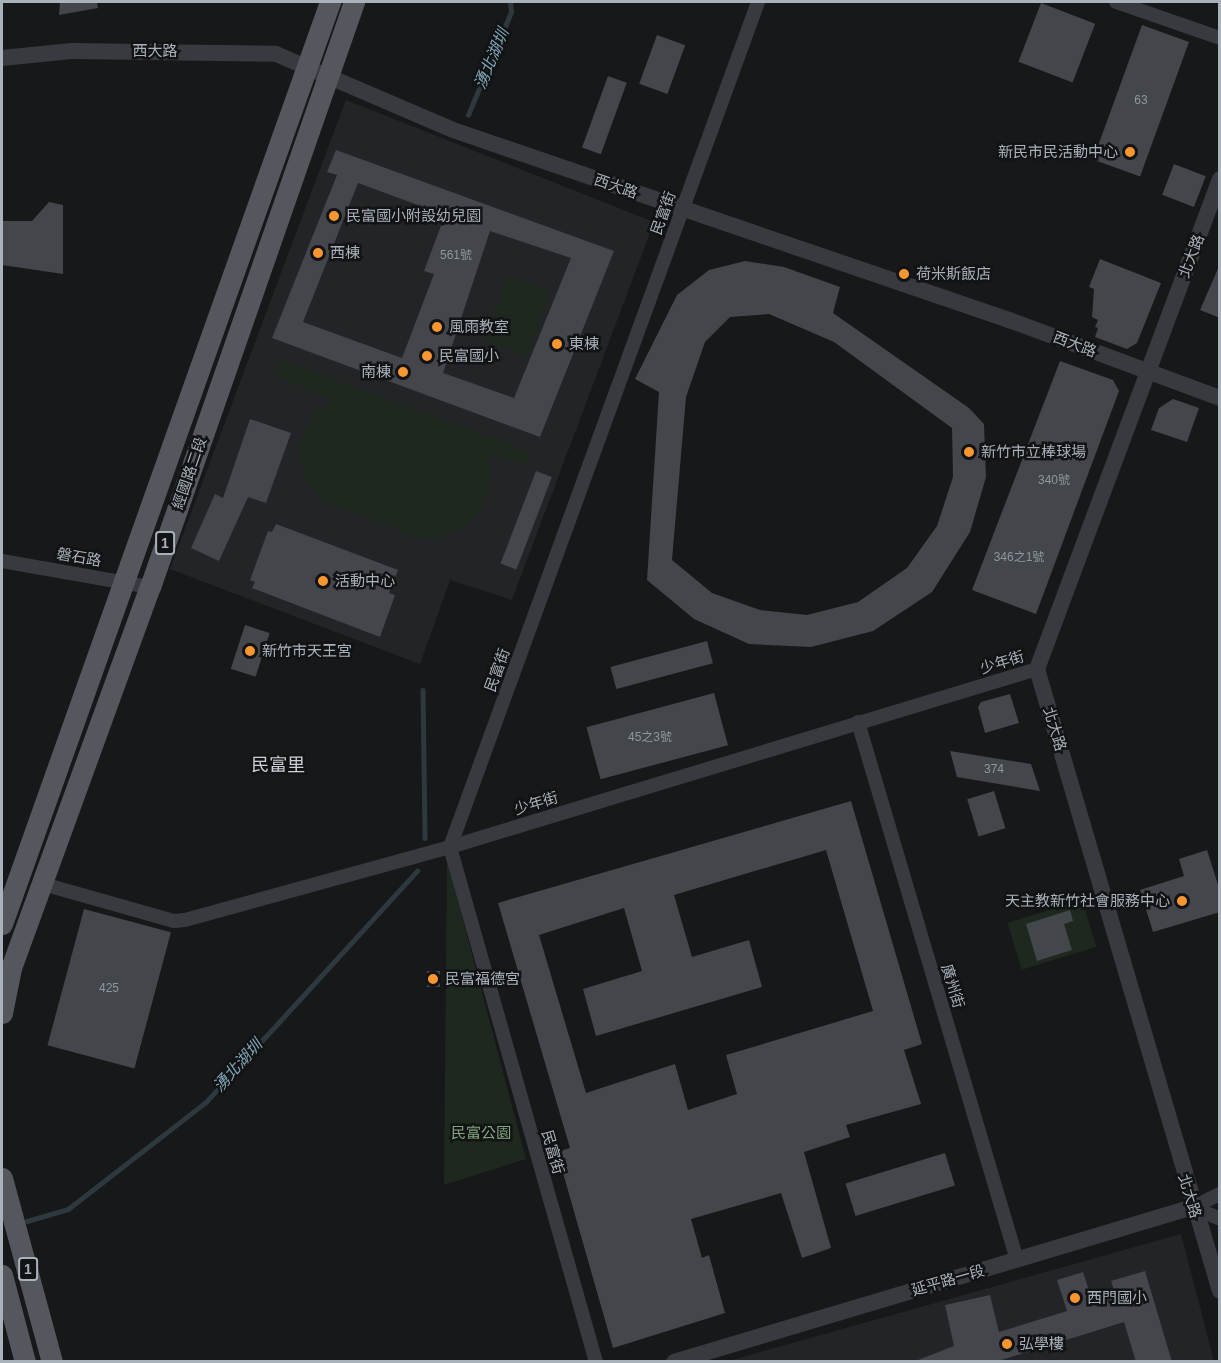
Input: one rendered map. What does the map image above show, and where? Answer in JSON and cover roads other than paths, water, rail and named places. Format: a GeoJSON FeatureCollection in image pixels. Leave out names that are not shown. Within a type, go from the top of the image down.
{"type":"FeatureCollection","features":[{"type":"Feature","properties":{"kind":"main road","name":"經國路二段"},"geometry":{"type":"LineString","coordinates":[[2,924],[330,2]]}},
{"type":"Feature","properties":{"kind":"main road","name":"經國路二段"},"geometry":{"type":"LineString","coordinates":[[2,1013],[11,968],[150,587],[327,73],[354,2]]}},
{"type":"Feature","properties":{"kind":"main road","name":"1"},"geometry":{"type":"LineString","coordinates":[[2,1178],[52,1362]]}},
{"type":"Feature","properties":{"kind":"main road","name":"1"},"geometry":{"type":"LineString","coordinates":[[2,1275],[25,1362]]}},
{"type":"Feature","properties":{"kind":"street","name":"民富街"},"geometry":{"type":"LineString","coordinates":[[596,1362],[450,847],[758,2]]}},
{"type":"Feature","properties":{"kind":"street"},"geometry":{"type":"LineString","coordinates":[[1116,2],[1220,39]]}},
{"type":"Feature","properties":{"kind":"street","name":"西大路"},"geometry":{"type":"LineString","coordinates":[[2,58],[72,51],[276,54],[327,73],[453,129],[1009,320],[1220,398]]}},
{"type":"Feature","properties":{"kind":"street","name":"北大路"},"geometry":{"type":"LineString","coordinates":[[1220,179],[1037,669],[1193,1207],[1220,1291]]}},
{"type":"Feature","properties":{"kind":"street","name":"磐石路"},"geometry":{"type":"LineString","coordinates":[[2,561],[150,587]]}},
{"type":"Feature","properties":{"kind":"street","name":"少年街"},"geometry":{"type":"LineString","coordinates":[[43,884],[174,921],[185,921],[450,847],[1037,669]]}},
{"type":"Feature","properties":{"kind":"street","name":"廣州街"},"geometry":{"type":"LineString","coordinates":[[858,722],[1017,1260]]}},
{"type":"Feature","properties":{"kind":"street","name":"延平路一段"},"geometry":{"type":"LineString","coordinates":[[674,1362],[1193,1207],[1220,1194]]}},
{"type":"Feature","properties":{"kind":"street"},"geometry":{"type":"LineString","coordinates":[[1193,1207],[1220,1219]]}},
{"type":"Feature","properties":{"kind":"waterway","name":"湧北湖圳"},"geometry":{"type":"LineString","coordinates":[[468,115],[511,12],[510,2]]}},
{"type":"Feature","properties":{"kind":"waterway","name":"湧北湖圳"},"geometry":{"type":"LineString","coordinates":[[423,690],[425,838]]}},
{"type":"Feature","properties":{"kind":"waterway","name":"湧北湖圳"},"geometry":{"type":"LineString","coordinates":[[27,1221],[68,1209],[206,1102],[417,871]]}},
{"type":"Feature","properties":{"kind":"place","name":"新民市民活動中心"},"geometry":{"type":"Point","coordinates":[1130,152]}},
{"type":"Feature","properties":{"kind":"place","name":"民富國小附設幼兒園"},"geometry":{"type":"Point","coordinates":[334,216]}},
{"type":"Feature","properties":{"kind":"place","name":"西棟"},"geometry":{"type":"Point","coordinates":[318,253]}},
{"type":"Feature","properties":{"kind":"place","name":"荷米斯飯店"},"geometry":{"type":"Point","coordinates":[904,274]}},
{"type":"Feature","properties":{"kind":"place","name":"風雨教室"},"geometry":{"type":"Point","coordinates":[437,327]}},
{"type":"Feature","properties":{"kind":"place","name":"東棟"},"geometry":{"type":"Point","coordinates":[557,344]}},
{"type":"Feature","properties":{"kind":"place","name":"民富國小"},"geometry":{"type":"Point","coordinates":[427,356]}},
{"type":"Feature","properties":{"kind":"place","name":"南棟"},"geometry":{"type":"Point","coordinates":[403,372]}},
{"type":"Feature","properties":{"kind":"place","name":"新竹市立棒球場"},"geometry":{"type":"Point","coordinates":[969,452]}},
{"type":"Feature","properties":{"kind":"place","name":"活動中心"},"geometry":{"type":"Point","coordinates":[323,581]}},
{"type":"Feature","properties":{"kind":"place","name":"新竹市天王宮"},"geometry":{"type":"Point","coordinates":[250,651]}},
{"type":"Feature","properties":{"kind":"place","name":"天主教新竹社會服務中心"},"geometry":{"type":"Point","coordinates":[1182,901]}},
{"type":"Feature","properties":{"kind":"place","name":"民富福德宮"},"geometry":{"type":"Point","coordinates":[433,979]}},
{"type":"Feature","properties":{"kind":"place","name":"西門國小"},"geometry":{"type":"Point","coordinates":[1075,1298]}},
{"type":"Feature","properties":{"kind":"place","name":"弘學樓"},"geometry":{"type":"Point","coordinates":[1007,1344]}},
{"type":"Feature","properties":{"kind":"district","name":"民富里"},"geometry":{"type":"Point","coordinates":[278,765]}},
{"type":"Feature","properties":{"kind":"park label","name":"民富公園"},"geometry":{"type":"Point","coordinates":[481,1133]}}]}
